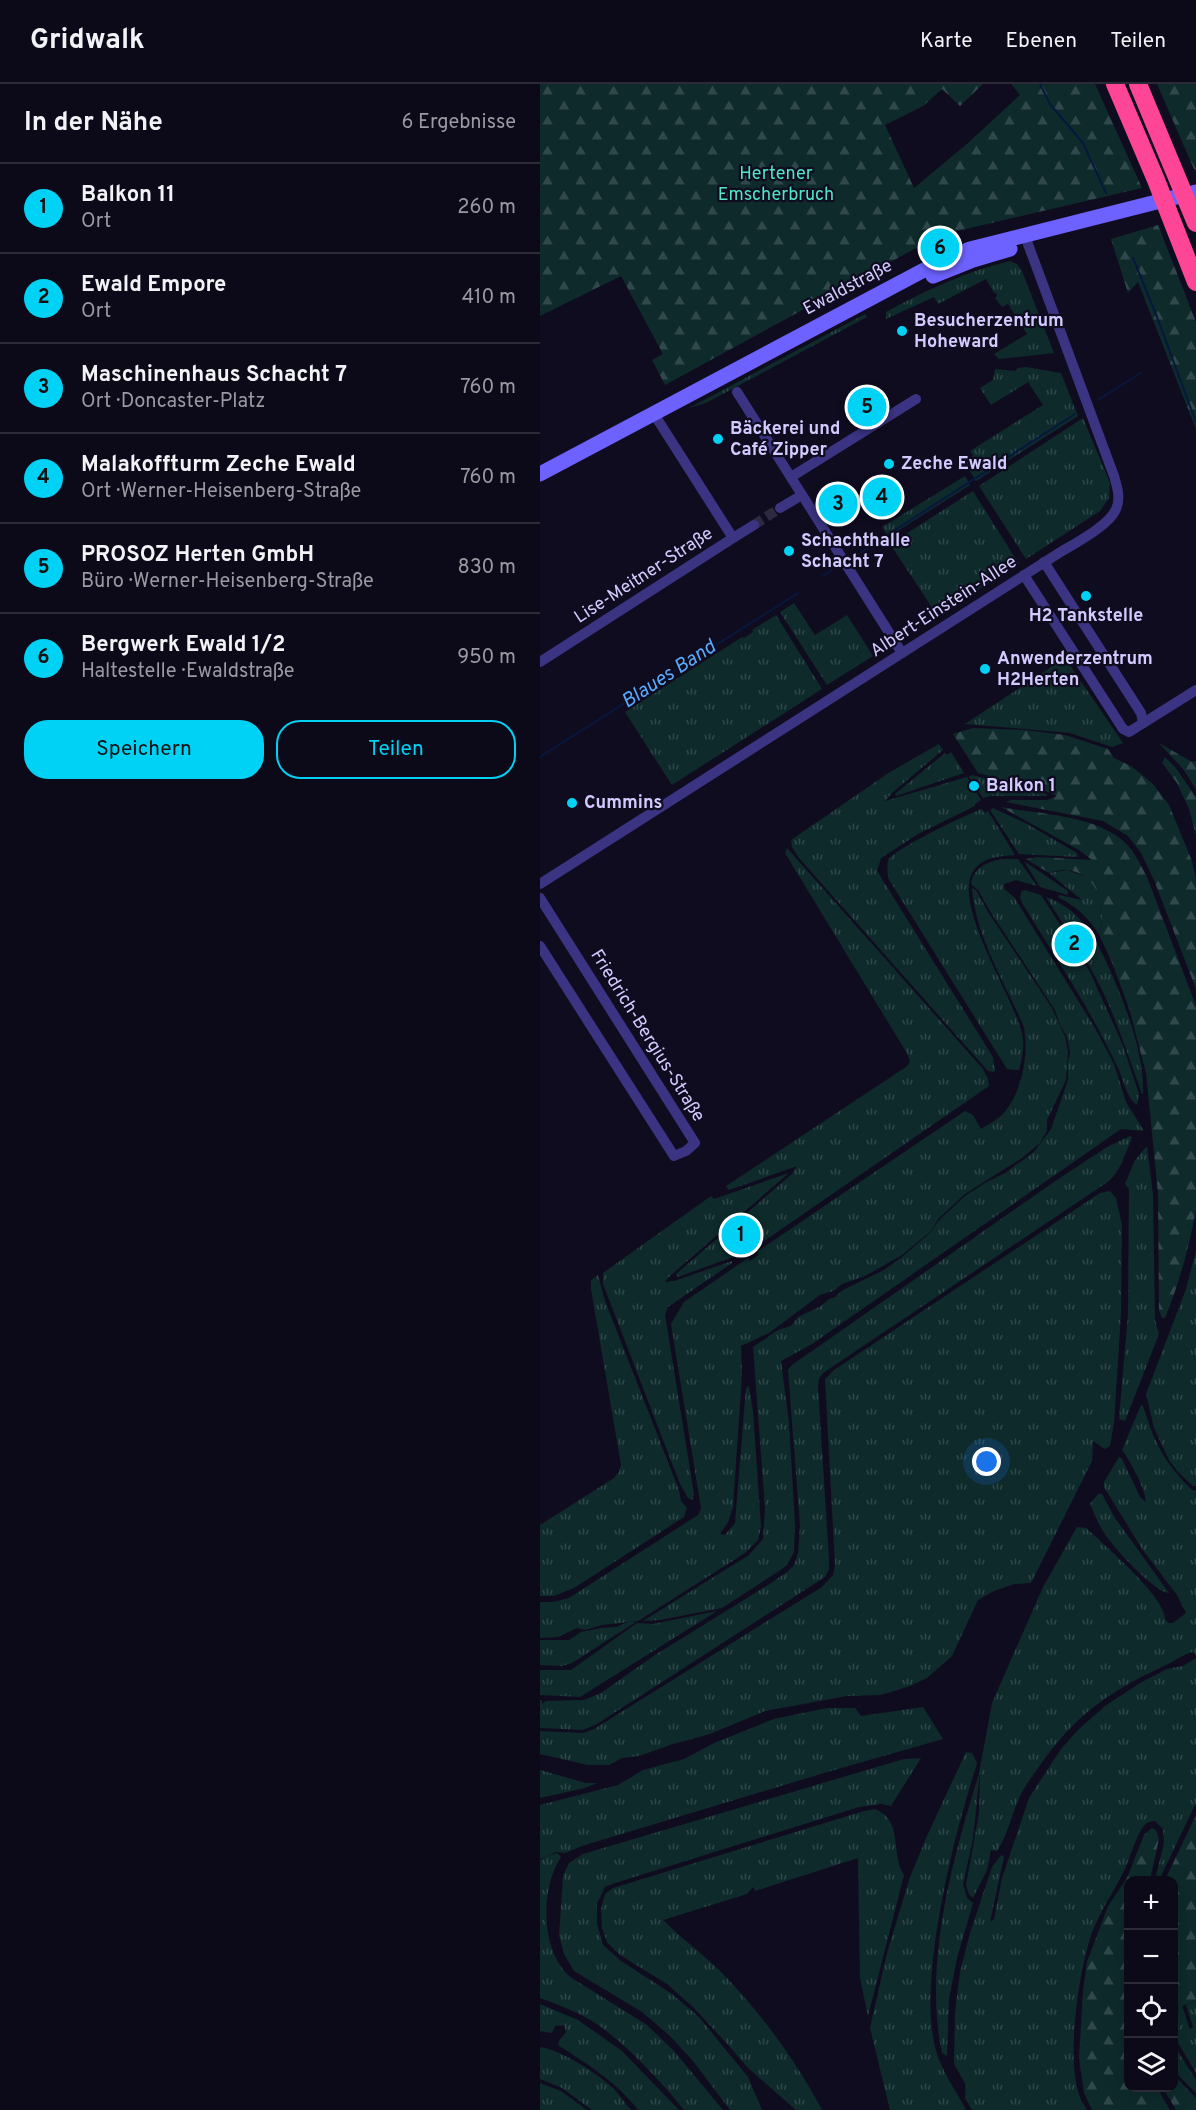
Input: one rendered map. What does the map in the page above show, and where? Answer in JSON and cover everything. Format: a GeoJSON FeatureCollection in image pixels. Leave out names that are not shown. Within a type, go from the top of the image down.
{"type":"FeatureCollection","features":[{"type":"Feature","properties":{"kind":"highway"},"geometry":{"type":"LineString","coordinates":[[1115,84],[1196,282]]}},
{"type":"Feature","properties":{"kind":"highway"},"geometry":{"type":"LineString","coordinates":[[1138,84],[1196,223]]}},
{"type":"Feature","properties":{"kind":"main road","name":"Ewaldstraße"},"geometry":{"type":"LineString","coordinates":[[540,474],[656,418],[943,271],[1026,240],[1196,192]]}},
{"type":"Feature","properties":{"kind":"main road","name":"Ewaldstraße"},"geometry":{"type":"LineString","coordinates":[[1026,240],[1196,202]]}},
{"type":"Feature","properties":{"kind":"main road","name":"Ewaldstraße"},"geometry":{"type":"LineString","coordinates":[[540,484],[656,418]]}},
{"type":"Feature","properties":{"kind":"street","name":"Albert-Einstein-Allee"},"geometry":{"type":"LineString","coordinates":[[540,884],[1024,575],[1105,522],[1116,510],[1118,493],[1114,476],[1026,240]]}},
{"type":"Feature","properties":{"kind":"street"},"geometry":{"type":"LineString","coordinates":[[737,392],[902,653]]}},
{"type":"Feature","properties":{"kind":"street"},"geometry":{"type":"LineString","coordinates":[[791,477],[916,399]]}},
{"type":"Feature","properties":{"kind":"street","name":"Lise-Meitner-Straße"},"geometry":{"type":"LineString","coordinates":[[540,662],[733,538],[656,418]]}},
{"type":"Feature","properties":{"kind":"street"},"geometry":{"type":"LineString","coordinates":[[780,508],[802,495]]}},
{"type":"Feature","properties":{"kind":"street"},"geometry":{"type":"LineString","coordinates":[[733,538],[754,525]]}},
{"type":"Feature","properties":{"kind":"street"},"geometry":{"type":"LineString","coordinates":[[1044,562],[1141,713],[1143,723]]}},
{"type":"Feature","properties":{"kind":"street"},"geometry":{"type":"LineString","coordinates":[[1024,575],[1123,729],[1129,732],[1196,690]]}},
{"type":"Feature","properties":{"kind":"street","name":"Friedrich-Bergius-Straße"},"geometry":{"type":"LineString","coordinates":[[540,898],[694,1143],[686,1150],[674,1156],[540,946]]}},
{"type":"Feature","properties":{"kind":"green space","name":"Hertener Emscherbruch"},"geometry":{"type":"Polygon","coordinates":[[[540,84],[983,84],[960,106],[942,89],[923,106],[885,125],[914,188],[1020,95],[1011,84],[1095,84],[1142,188],[940,235],[665,385],[652,360],[663,354],[621,276],[540,316],[540,84]]]}},
{"type":"Feature","properties":{"kind":"green space"},"geometry":{"type":"Polygon","coordinates":[[[1157,84],[1196,84],[1196,171],[1194,169],[1157,84]]]}},
{"type":"Feature","properties":{"kind":"green space"},"geometry":{"type":"Polygon","coordinates":[[[1158,225],[1196,322],[1196,429],[1138,282],[1128,293],[1111,239],[1158,225]]]}},
{"type":"Feature","properties":{"kind":"green space"},"geometry":{"type":"Polygon","coordinates":[[[1010,261],[1017,264],[1022,271],[1054,353],[999,359],[994,354],[1027,334],[1008,304],[1002,307],[995,298],[996,293],[986,279],[938,304],[934,297],[886,319],[886,312],[931,289],[978,270],[1010,261]]]}},
{"type":"Feature","properties":{"kind":"green space"},"geometry":{"type":"Polygon","coordinates":[[[865,314],[867,317],[706,403],[689,408],[865,314]]]}},
{"type":"Feature","properties":{"kind":"green space"},"geometry":{"type":"Polygon","coordinates":[[[1026,367],[1061,373],[1078,416],[976,481],[965,463],[971,460],[973,455],[970,451],[1043,405],[1028,382],[991,405],[980,388],[993,380],[995,369],[1015,371],[1026,367]]]}},
{"type":"Feature","properties":{"kind":"green space"},"geometry":{"type":"Polygon","coordinates":[[[1083,418],[1110,483],[1109,498],[1100,511],[1026,559],[979,486],[1083,418]]]}},
{"type":"Feature","properties":{"kind":"green space"},"geometry":{"type":"Polygon","coordinates":[[[965,476],[970,485],[888,537],[882,527],[965,476]]]}},
{"type":"Feature","properties":{"kind":"green space"},"geometry":{"type":"Polygon","coordinates":[[[973,491],[1019,564],[937,615],[890,544],[973,491]]]}},
{"type":"Feature","properties":{"kind":"green space"},"geometry":{"type":"Polygon","coordinates":[[[794,603],[815,635],[847,615],[873,656],[827,685],[780,612],[794,603]]]}},
{"type":"Feature","properties":{"kind":"green space"},"geometry":{"type":"Polygon","coordinates":[[[776,615],[822,689],[672,785],[625,712],[742,637],[744,638],[753,632],[752,630],[776,615]]]}},
{"type":"Feature","properties":{"kind":"green space"},"geometry":{"type":"Polygon","coordinates":[[[1065,658],[1123,743],[1112,747],[1070,733],[965,724],[1065,658]]]}},
{"type":"Feature","properties":{"kind":"green space"},"geometry":{"type":"Polygon","coordinates":[[[973,728],[1024,730],[1065,735],[1108,749],[1114,758],[1131,766],[1153,784],[1169,805],[1192,861],[1196,879],[1196,989],[1154,880],[1141,853],[1128,836],[1103,821],[1006,802],[1047,800],[1057,796],[978,773],[953,734],[973,728]]]}},
{"type":"Feature","properties":{"kind":"green space"},"geometry":{"type":"Polygon","coordinates":[[[1159,743],[1192,762],[1196,761],[1196,789],[1183,769],[1159,743]]]}},
{"type":"Feature","properties":{"kind":"green space"},"geometry":{"type":"Polygon","coordinates":[[[939,744],[943,750],[885,801],[967,777],[981,800],[975,806],[918,834],[881,858],[877,871],[993,1057],[995,1072],[988,1071],[799,858],[792,847],[791,840],[890,772],[939,744]]]}},
{"type":"Feature","properties":{"kind":"green space"},"geometry":{"type":"Polygon","coordinates":[[[951,752],[964,773],[896,796],[895,794],[945,753],[947,755],[951,752]]]}},
{"type":"Feature","properties":{"kind":"green space"},"geometry":{"type":"Polygon","coordinates":[[[1165,757],[1196,797],[1196,835],[1189,809],[1177,783],[1162,763],[1165,757]]]}},
{"type":"Feature","properties":{"kind":"green space"},"geometry":{"type":"Polygon","coordinates":[[[972,775],[1047,794],[1047,796],[983,798],[969,777],[972,775]]]}},
{"type":"Feature","properties":{"kind":"green space"},"geometry":{"type":"Polygon","coordinates":[[[1001,807],[1080,820],[1109,831],[1129,847],[1147,877],[1196,1006],[1196,1210],[1183,1265],[1165,1318],[1162,1318],[1159,1310],[1158,1193],[1146,1073],[1129,1008],[1099,935],[1101,904],[1094,886],[1079,873],[1061,870],[1049,873],[1026,859],[1037,857],[1092,860],[1079,850],[1001,807]]]}},
{"type":"Feature","properties":{"kind":"green space"},"geometry":{"type":"Polygon","coordinates":[[[993,808],[1027,824],[1077,853],[1078,857],[1019,854],[990,810],[993,808]]]}},
{"type":"Feature","properties":{"kind":"green space"},"geometry":{"type":"Polygon","coordinates":[[[982,809],[984,813],[988,811],[1015,855],[982,862],[974,870],[969,885],[970,904],[977,927],[1022,1034],[1023,1048],[1019,1070],[1007,1069],[888,878],[888,861],[895,854],[962,817],[982,809]]]}},
{"type":"Feature","properties":{"kind":"green space"},"geometry":{"type":"Polygon","coordinates":[[[787,848],[983,1069],[989,1086],[757,1246],[752,1246],[750,1243],[743,1248],[745,1251],[741,1254],[678,1277],[676,1274],[792,1174],[797,1166],[729,1190],[726,1186],[906,1067],[910,1062],[908,1055],[785,853],[787,848]]]}},
{"type":"Feature","properties":{"kind":"green space"},"geometry":{"type":"Polygon","coordinates":[[[1003,859],[1018,859],[1037,886],[1016,880],[1004,884],[1004,889],[1014,897],[1095,1028],[1114,1064],[1126,1102],[1144,1131],[1121,1129],[812,1344],[781,1361],[789,1423],[795,1523],[794,1552],[787,1565],[722,1608],[643,1621],[749,1555],[763,1539],[765,1509],[753,1347],[778,1330],[791,1326],[798,1317],[821,1306],[843,1290],[884,1270],[902,1257],[931,1232],[938,1221],[965,1196],[1005,1173],[1034,1152],[1051,1129],[1068,1080],[1070,1053],[1067,1037],[1055,1010],[978,890],[971,884],[972,878],[982,866],[1003,859]]]}},
{"type":"Feature","properties":{"kind":"green space"},"geometry":{"type":"Polygon","coordinates":[[[1024,861],[1068,891],[1068,895],[1040,887],[1024,861]]]}},
{"type":"Feature","properties":{"kind":"green space"},"geometry":{"type":"Polygon","coordinates":[[[1067,870],[1088,878],[1095,885],[1102,906],[1099,935],[1082,913],[1058,897],[1059,895],[1082,900],[1049,873],[1067,870]]]}},
{"type":"Feature","properties":{"kind":"green space"},"geometry":{"type":"Polygon","coordinates":[[[972,888],[976,890],[988,912],[1052,1008],[1065,1037],[1068,1052],[1066,1080],[1047,1120],[1047,1131],[1040,1143],[1022,1158],[965,1194],[938,1219],[931,1231],[902,1255],[865,1276],[820,1295],[769,1333],[741,1346],[742,1375],[733,1507],[728,1522],[720,1534],[725,1535],[735,1523],[746,1388],[749,1386],[753,1411],[761,1527],[758,1540],[745,1553],[638,1621],[602,1625],[585,1630],[577,1628],[558,1637],[540,1638],[540,1602],[569,1598],[698,1515],[701,1508],[671,1324],[684,1302],[748,1258],[750,1261],[758,1255],[758,1251],[965,1111],[973,1115],[981,1129],[1001,1116],[1014,1097],[1024,1062],[1024,1027],[985,942],[972,888]]]}},
{"type":"Feature","properties":{"kind":"green space"},"geometry":{"type":"Polygon","coordinates":[[[1024,890],[1041,895],[1066,934],[1064,942],[1072,954],[1077,951],[1089,970],[1122,1043],[1139,1094],[1137,1105],[1127,1092],[1107,1045],[1084,1003],[1022,903],[1020,898],[1024,890]]]}},
{"type":"Feature","properties":{"kind":"green space"},"geometry":{"type":"Polygon","coordinates":[[[1046,897],[1072,911],[1091,933],[1082,933],[1080,940],[1076,935],[1069,933],[1046,897]]]}},
{"type":"Feature","properties":{"kind":"green space"},"geometry":{"type":"Polygon","coordinates":[[[1093,935],[1119,991],[1134,1033],[1143,1094],[1099,984],[1079,950],[1084,947],[1081,942],[1087,941],[1093,935]]]}},
{"type":"Feature","properties":{"kind":"green space"},"geometry":{"type":"Polygon","coordinates":[[[1132,1137],[1123,1160],[1109,1181],[823,1373],[818,1386],[829,1559],[829,1569],[825,1577],[597,1724],[583,1730],[540,1728],[540,1700],[542,1704],[546,1701],[584,1700],[601,1693],[655,1655],[768,1585],[794,1565],[798,1553],[800,1526],[788,1370],[792,1365],[1051,1184],[1107,1147],[1132,1137]]]}},
{"type":"Feature","properties":{"kind":"green space"},"geometry":{"type":"Polygon","coordinates":[[[1147,1146],[1153,1195],[1155,1320],[1159,1334],[1125,1421],[1119,1419],[1128,1314],[1129,1189],[1125,1184],[1135,1160],[1147,1146]]]}},
{"type":"Feature","properties":{"kind":"green space"},"geometry":{"type":"Polygon","coordinates":[[[789,1173],[665,1282],[732,1261],[668,1307],[665,1315],[694,1494],[693,1500],[688,1498],[680,1484],[603,1284],[603,1273],[711,1196],[714,1199],[789,1173]]]}},
{"type":"Feature","properties":{"kind":"green space"},"geometry":{"type":"Polygon","coordinates":[[[1110,1191],[1116,1198],[1122,1225],[1121,1313],[1114,1423],[1110,1446],[1105,1449],[1093,1441],[1092,1461],[1031,1583],[1014,1584],[978,1600],[952,1656],[927,1678],[910,1686],[881,1695],[847,1696],[765,1711],[710,1734],[639,1756],[622,1758],[609,1765],[588,1765],[540,1754],[540,1731],[583,1733],[594,1729],[822,1587],[833,1575],[835,1565],[825,1379],[834,1370],[1100,1193],[1110,1191]]]}},
{"type":"Feature","properties":{"kind":"green space"},"geometry":{"type":"Polygon","coordinates":[[[1196,1251],[1196,1486],[1193,1486],[1169,1460],[1154,1428],[1146,1394],[1186,1289],[1196,1251]]]}},
{"type":"Feature","properties":{"kind":"green space"},"geometry":{"type":"Polygon","coordinates":[[[598,1275],[605,1301],[679,1490],[681,1501],[687,1508],[684,1517],[574,1588],[554,1596],[540,1596],[540,1525],[614,1478],[621,1465],[591,1289],[591,1280],[598,1275]]]}},
{"type":"Feature","properties":{"kind":"green space"},"geometry":{"type":"Polygon","coordinates":[[[1141,1405],[1156,1442],[1167,1461],[1192,1490],[1196,1491],[1196,1655],[1193,1652],[1185,1655],[1111,1694],[1069,1729],[1022,1792],[1001,1844],[997,1851],[991,1850],[987,1870],[973,1898],[966,1885],[979,1813],[980,1768],[992,1703],[1043,1587],[1077,1527],[1086,1528],[1133,1572],[1156,1599],[1163,1610],[1165,1620],[1173,1623],[1186,1613],[1177,1595],[1142,1549],[1104,1487],[1104,1482],[1119,1457],[1140,1497],[1146,1502],[1140,1482],[1122,1450],[1141,1405]]]}},
{"type":"Feature","properties":{"kind":"green space"},"geometry":{"type":"Polygon","coordinates":[[[1098,1494],[1102,1494],[1115,1518],[1169,1593],[1156,1587],[1138,1572],[1107,1537],[1090,1504],[1098,1494]]]}},
{"type":"Feature","properties":{"kind":"green space"},"geometry":{"type":"Polygon","coordinates":[[[717,1611],[580,1697],[540,1695],[540,1670],[571,1670],[637,1623],[653,1624],[717,1611]]]}},
{"type":"Feature","properties":{"kind":"green space"},"geometry":{"type":"Polygon","coordinates":[[[628,1622],[636,1622],[572,1663],[562,1666],[540,1665],[540,1640],[569,1640],[581,1632],[616,1627],[628,1622]]]}},
{"type":"Feature","properties":{"kind":"green space"},"geometry":{"type":"Polygon","coordinates":[[[1196,1658],[1196,1803],[1161,1876],[1156,1876],[1164,1843],[1163,1829],[1155,1821],[1144,1826],[1137,1837],[1125,1869],[1093,1930],[1079,1988],[1074,2035],[1075,2078],[1081,2100],[1087,2110],[972,2110],[965,2098],[966,2085],[954,2064],[955,2012],[960,1972],[970,1933],[992,1867],[1001,1855],[1004,1857],[990,1922],[994,1919],[1002,1878],[1029,1798],[1061,1749],[1105,1706],[1140,1683],[1167,1669],[1183,1666],[1196,1658]]]}},
{"type":"Feature","properties":{"kind":"green space"},"geometry":{"type":"Polygon","coordinates":[[[923,1707],[943,1739],[824,1773],[565,1853],[556,1852],[540,1859],[540,1805],[618,1785],[643,1770],[684,1759],[714,1743],[774,1719],[827,1708],[855,1708],[861,1716],[923,1707]]]}},
{"type":"Feature","properties":{"kind":"green space"},"geometry":{"type":"Polygon","coordinates":[[[966,1752],[972,1753],[977,1763],[956,1835],[945,1884],[936,1933],[930,1997],[931,2024],[936,2050],[966,2110],[890,2110],[870,2028],[887,1953],[910,1877],[966,1752]]]}},
{"type":"Feature","properties":{"kind":"green space"},"geometry":{"type":"Polygon","coordinates":[[[921,1758],[891,1806],[881,1804],[859,1807],[615,1883],[605,1887],[597,1904],[597,1924],[603,1945],[621,1961],[672,1994],[699,2017],[748,2077],[762,2110],[730,2110],[693,2061],[670,2036],[642,2012],[574,1971],[564,1954],[559,1935],[563,1876],[569,1863],[583,1854],[904,1759],[921,1758]]]}},
{"type":"Feature","properties":{"kind":"green space"},"geometry":{"type":"Polygon","coordinates":[[[540,1770],[586,1783],[597,1783],[540,1798],[540,1770]]]}},
{"type":"Feature","properties":{"kind":"green space"},"geometry":{"type":"Polygon","coordinates":[[[980,1771],[973,1839],[963,1884],[967,1898],[973,1903],[957,1958],[949,1999],[947,2056],[942,2053],[937,2019],[936,1983],[939,1947],[951,1874],[980,1771]]]}},
{"type":"Feature","properties":{"kind":"green space"},"geometry":{"type":"Polygon","coordinates":[[[875,1809],[890,1821],[904,1875],[868,2016],[860,1978],[858,1858],[755,1891],[753,1887],[747,1894],[663,1920],[718,1969],[748,2001],[788,2054],[822,2110],[796,2110],[747,2067],[693,2007],[667,1984],[620,1955],[607,1942],[602,1928],[601,1909],[605,1894],[613,1888],[875,1809]]]}},
{"type":"Feature","properties":{"kind":"green space"},"geometry":{"type":"Polygon","coordinates":[[[1196,1815],[1196,2000],[1178,2008],[1178,1876],[1167,1876],[1196,1815]]]}},
{"type":"Feature","properties":{"kind":"green space"},"geometry":{"type":"Polygon","coordinates":[[[1152,1828],[1156,1830],[1159,1839],[1151,1876],[1128,1876],[1144,1835],[1152,1828]]]}},
{"type":"Feature","properties":{"kind":"green space"},"geometry":{"type":"Polygon","coordinates":[[[557,1853],[561,1857],[549,1885],[546,1919],[548,1936],[560,1965],[570,1977],[647,2025],[674,2051],[723,2110],[684,2110],[652,2073],[612,2035],[587,2018],[540,1998],[540,1860],[557,1853]]]}},
{"type":"Feature","properties":{"kind":"green space"},"geometry":{"type":"Polygon","coordinates":[[[1124,1882],[1124,2092],[1159,2092],[1170,2110],[1092,2110],[1084,2093],[1079,2058],[1083,1991],[1087,1962],[1108,1906],[1124,1882]]]}},
{"type":"Feature","properties":{"kind":"green space"},"geometry":{"type":"Polygon","coordinates":[[[1196,2000],[1196,2073],[1178,2043],[1178,2008],[1182,2006],[1190,2029],[1193,2027],[1186,2005],[1196,2000]]]}},
{"type":"Feature","properties":{"kind":"green space"},"geometry":{"type":"Polygon","coordinates":[[[540,2004],[578,2020],[622,2051],[679,2110],[638,2110],[611,2082],[558,2045],[566,2032],[564,2025],[555,2026],[552,2033],[540,2031],[540,2004]]]}},
{"type":"Feature","properties":{"kind":"green space"},"geometry":{"type":"Polygon","coordinates":[[[540,2047],[568,2057],[598,2076],[613,2088],[631,2110],[592,2110],[562,2088],[540,2079],[540,2047]]]}},
{"type":"Feature","properties":{"kind":"green space"},"geometry":{"type":"Polygon","coordinates":[[[1178,2051],[1196,2080],[1196,2093],[1178,2075],[1178,2051]]]}},
{"type":"Feature","properties":{"kind":"green space"},"geometry":{"type":"Polygon","coordinates":[[[1178,2079],[1196,2098],[1196,2110],[1176,2110],[1165,2092],[1178,2092],[1178,2079]]]}},
{"type":"Feature","properties":{"kind":"green space"},"geometry":{"type":"Polygon","coordinates":[[[540,2083],[561,2091],[587,2110],[540,2110],[540,2083]]]}},
{"type":"Feature","properties":{"kind":"waterway"},"geometry":{"type":"LineString","coordinates":[[1040,84],[1050,104],[1083,143],[1106,193]]}},
{"type":"Feature","properties":{"kind":"waterway"},"geometry":{"type":"LineString","coordinates":[[1133,258],[1196,422]]}},
{"type":"Feature","properties":{"kind":"waterway","name":"Blaues Band"},"geometry":{"type":"LineString","coordinates":[[1098,400],[1141,373]]}},
{"type":"Feature","properties":{"kind":"waterway","name":"Blaues Band"},"geometry":{"type":"LineString","coordinates":[[861,552],[1075,414]]}},
{"type":"Feature","properties":{"kind":"waterway","name":"Blaues Band"},"geometry":{"type":"LineString","coordinates":[[823,576],[831,571]]}},
{"type":"Feature","properties":{"kind":"waterway","name":"Blaues Band"},"geometry":{"type":"LineString","coordinates":[[540,757],[798,593]]}},
{"type":"Feature","properties":{"kind":"tunnel"},"geometry":{"type":"LineString","coordinates":[[754,525],[780,508]]}},
{"type":"Feature","properties":{"kind":"place","name":"Bergwerk Ewald 1/2"},"geometry":{"type":"Point","coordinates":[940,248]}},
{"type":"Feature","properties":{"kind":"place","name":"Besucherzentrum Hoheward"},"geometry":{"type":"Point","coordinates":[902,331]}},
{"type":"Feature","properties":{"kind":"place","name":"PROSOZ Herten GmbH"},"geometry":{"type":"Point","coordinates":[867,407]}},
{"type":"Feature","properties":{"kind":"place","name":"Bäckerei und Café Zipper"},"geometry":{"type":"Point","coordinates":[718,439]}},
{"type":"Feature","properties":{"kind":"place","name":"Zeche Ewald"},"geometry":{"type":"Point","coordinates":[889,464]}},
{"type":"Feature","properties":{"kind":"place","name":"Malakoffturm Zeche Ewald"},"geometry":{"type":"Point","coordinates":[882,497]}},
{"type":"Feature","properties":{"kind":"place","name":"Maschinenhaus Schacht 7"},"geometry":{"type":"Point","coordinates":[838,504]}},
{"type":"Feature","properties":{"kind":"place","name":"Schachthalle Schacht 7"},"geometry":{"type":"Point","coordinates":[789,551]}},
{"type":"Feature","properties":{"kind":"place","name":"H2 Tankstelle"},"geometry":{"type":"Point","coordinates":[1086,596]}},
{"type":"Feature","properties":{"kind":"place","name":"Anwenderzentrum H2Herten"},"geometry":{"type":"Point","coordinates":[985,669]}},
{"type":"Feature","properties":{"kind":"place","name":"Balkon 1"},"geometry":{"type":"Point","coordinates":[974,786]}},
{"type":"Feature","properties":{"kind":"place","name":"Cummins"},"geometry":{"type":"Point","coordinates":[572,803]}},
{"type":"Feature","properties":{"kind":"place","name":"Ewald Empore"},"geometry":{"type":"Point","coordinates":[1074,944]}},
{"type":"Feature","properties":{"kind":"place","name":"Balkon 11"},"geometry":{"type":"Point","coordinates":[741,1235]}}]}
